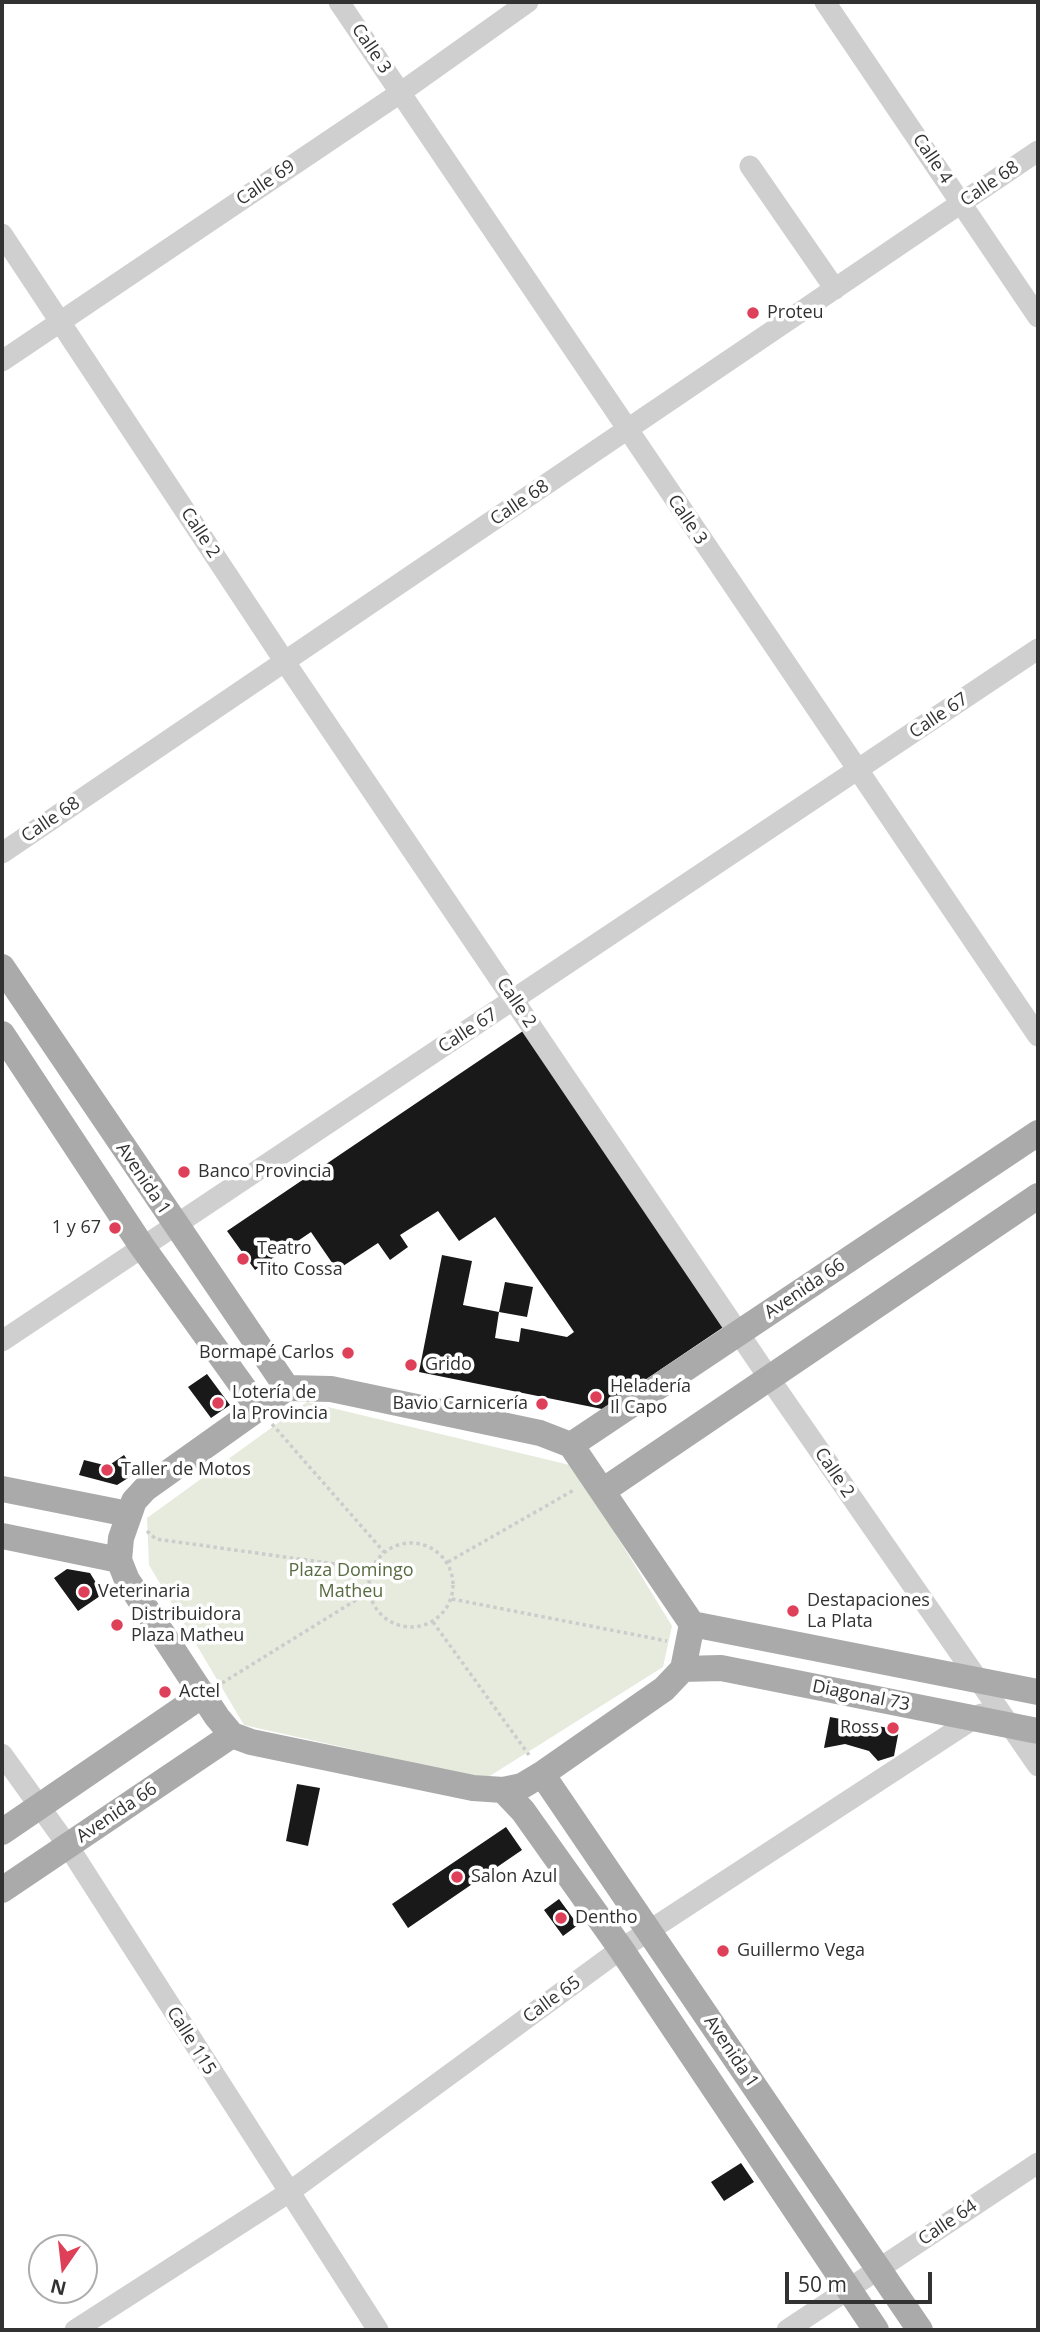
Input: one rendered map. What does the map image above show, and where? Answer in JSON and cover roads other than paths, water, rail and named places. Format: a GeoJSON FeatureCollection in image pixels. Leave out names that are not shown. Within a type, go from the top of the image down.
{"type":"FeatureCollection","features":[{"type":"Feature","properties":{"kind":"main road","name":"Avenida 1"},"geometry":{"type":"LineString","coordinates":[[2,967],[174,1225],[287,1388]]}},
{"type":"Feature","properties":{"kind":"main road"},"geometry":{"type":"LineString","coordinates":[[2,1034],[141,1245],[258,1408]]}},
{"type":"Feature","properties":{"kind":"main road","name":"Avenida 66"},"geometry":{"type":"LineString","coordinates":[[571,1445],[1038,1133]]}},
{"type":"Feature","properties":{"kind":"main road"},"geometry":{"type":"LineString","coordinates":[[604,1490],[1038,1196]]}},
{"type":"Feature","properties":{"kind":"main road"},"geometry":{"type":"LineString","coordinates":[[287,1388],[331,1389],[540,1433],[571,1445],[604,1490],[687,1646],[664,1689],[542,1774],[522,1786],[503,1790],[473,1788],[251,1742],[232,1735],[127,1580],[119,1560],[128,1514],[145,1489],[287,1388]]}},
{"type":"Feature","properties":{"kind":"main road"},"geometry":{"type":"LineString","coordinates":[[2,1489],[128,1514]]}},
{"type":"Feature","properties":{"kind":"main road"},"geometry":{"type":"LineString","coordinates":[[2,1536],[119,1560]]}},
{"type":"Feature","properties":{"kind":"main road"},"geometry":{"type":"LineString","coordinates":[[687,1646],[1035,1688]]}},
{"type":"Feature","properties":{"kind":"main road","name":"Diagonal 73"},"geometry":{"type":"LineString","coordinates":[[687,1646],[721,1668],[993,1717],[1038,1731]]}},
{"type":"Feature","properties":{"kind":"main road"},"geometry":{"type":"LineString","coordinates":[[2,1832],[204,1694]]}},
{"type":"Feature","properties":{"kind":"main road","name":"Avenida 66"},"geometry":{"type":"LineString","coordinates":[[2,1890],[232,1735]]}},
{"type":"Feature","properties":{"kind":"main road","name":"Avenida 1"},"geometry":{"type":"LineString","coordinates":[[542,1774],[920,2330]]}},
{"type":"Feature","properties":{"kind":"main road","name":"Avenida 1"},"geometry":{"type":"LineString","coordinates":[[503,1790],[523,1811],[621,1949],[876,2330]]}},
{"type":"Feature","properties":{"kind":"street","name":"Calle 3"},"geometry":{"type":"LineString","coordinates":[[338,2],[1038,1036]]}},
{"type":"Feature","properties":{"kind":"street","name":"Calle 69"},"geometry":{"type":"LineString","coordinates":[[2,361],[400,93],[528,2]]}},
{"type":"Feature","properties":{"kind":"street","name":"Calle 4"},"geometry":{"type":"LineString","coordinates":[[825,2],[1038,317]]}},
{"type":"Feature","properties":{"kind":"street","name":"Calle 68"},"geometry":{"type":"LineString","coordinates":[[2,853],[1038,151]]}},
{"type":"Feature","properties":{"kind":"street"},"geometry":{"type":"LineString","coordinates":[[750,166],[835,289]]}},
{"type":"Feature","properties":{"kind":"street","name":"Calle 2"},"geometry":{"type":"LineString","coordinates":[[2,234],[285,662],[976,1679],[993,1717],[1038,1766]]}},
{"type":"Feature","properties":{"kind":"street","name":"Calle 67"},"geometry":{"type":"LineString","coordinates":[[2,1341],[141,1245],[514,1001],[1038,649]]}},
{"type":"Feature","properties":{"kind":"street","name":"Calle 65"},"geometry":{"type":"LineString","coordinates":[[75,2330],[288,2193],[621,1949],[993,1717],[1035,1688]]}},
{"type":"Feature","properties":{"kind":"street","name":"Calle 115"},"geometry":{"type":"LineString","coordinates":[[2,1754],[68,1846],[378,2330]]}},
{"type":"Feature","properties":{"kind":"street","name":"Calle 64"},"geometry":{"type":"LineString","coordinates":[[788,2330],[1038,2163]]}},
{"type":"Feature","properties":{"kind":"place","name":"Proteu"},"geometry":{"type":"Point","coordinates":[753,313]}},
{"type":"Feature","properties":{"kind":"place","name":"Banco Provincia"},"geometry":{"type":"Point","coordinates":[184,1172]}},
{"type":"Feature","properties":{"kind":"place","name":"1 y 67"},"geometry":{"type":"Point","coordinates":[115,1228]}},
{"type":"Feature","properties":{"kind":"place","name":"Teatro Tito Cossa"},"geometry":{"type":"Point","coordinates":[243,1259]}},
{"type":"Feature","properties":{"kind":"place","name":"Bormapé Carlos"},"geometry":{"type":"Point","coordinates":[348,1353]}},
{"type":"Feature","properties":{"kind":"place","name":"Grido"},"geometry":{"type":"Point","coordinates":[411,1365]}},
{"type":"Feature","properties":{"kind":"place","name":"Heladería Il Capo"},"geometry":{"type":"Point","coordinates":[596,1397]}},
{"type":"Feature","properties":{"kind":"place","name":"Lotería de la Provincia"},"geometry":{"type":"Point","coordinates":[218,1403]}},
{"type":"Feature","properties":{"kind":"place","name":"Bavio Carnicería"},"geometry":{"type":"Point","coordinates":[542,1404]}},
{"type":"Feature","properties":{"kind":"place","name":"Taller de Motos"},"geometry":{"type":"Point","coordinates":[107,1470]}},
{"type":"Feature","properties":{"kind":"place","name":"Veterinaria"},"geometry":{"type":"Point","coordinates":[84,1592]}},
{"type":"Feature","properties":{"kind":"place","name":"Destapaciones La Plata"},"geometry":{"type":"Point","coordinates":[793,1611]}},
{"type":"Feature","properties":{"kind":"place","name":"Distribuidora Plaza Matheu"},"geometry":{"type":"Point","coordinates":[117,1625]}},
{"type":"Feature","properties":{"kind":"place","name":"Actel"},"geometry":{"type":"Point","coordinates":[165,1692]}},
{"type":"Feature","properties":{"kind":"place","name":"Ross"},"geometry":{"type":"Point","coordinates":[893,1728]}},
{"type":"Feature","properties":{"kind":"place","name":"Salon Azul"},"geometry":{"type":"Point","coordinates":[457,1877]}},
{"type":"Feature","properties":{"kind":"place","name":"Dentho"},"geometry":{"type":"Point","coordinates":[561,1918]}},
{"type":"Feature","properties":{"kind":"place","name":"Guillermo Vega"},"geometry":{"type":"Point","coordinates":[723,1951]}},
{"type":"Feature","properties":{"kind":"park label","name":"Plaza Domingo Matheu"},"geometry":{"type":"Point","coordinates":[351,1581]}}]}
